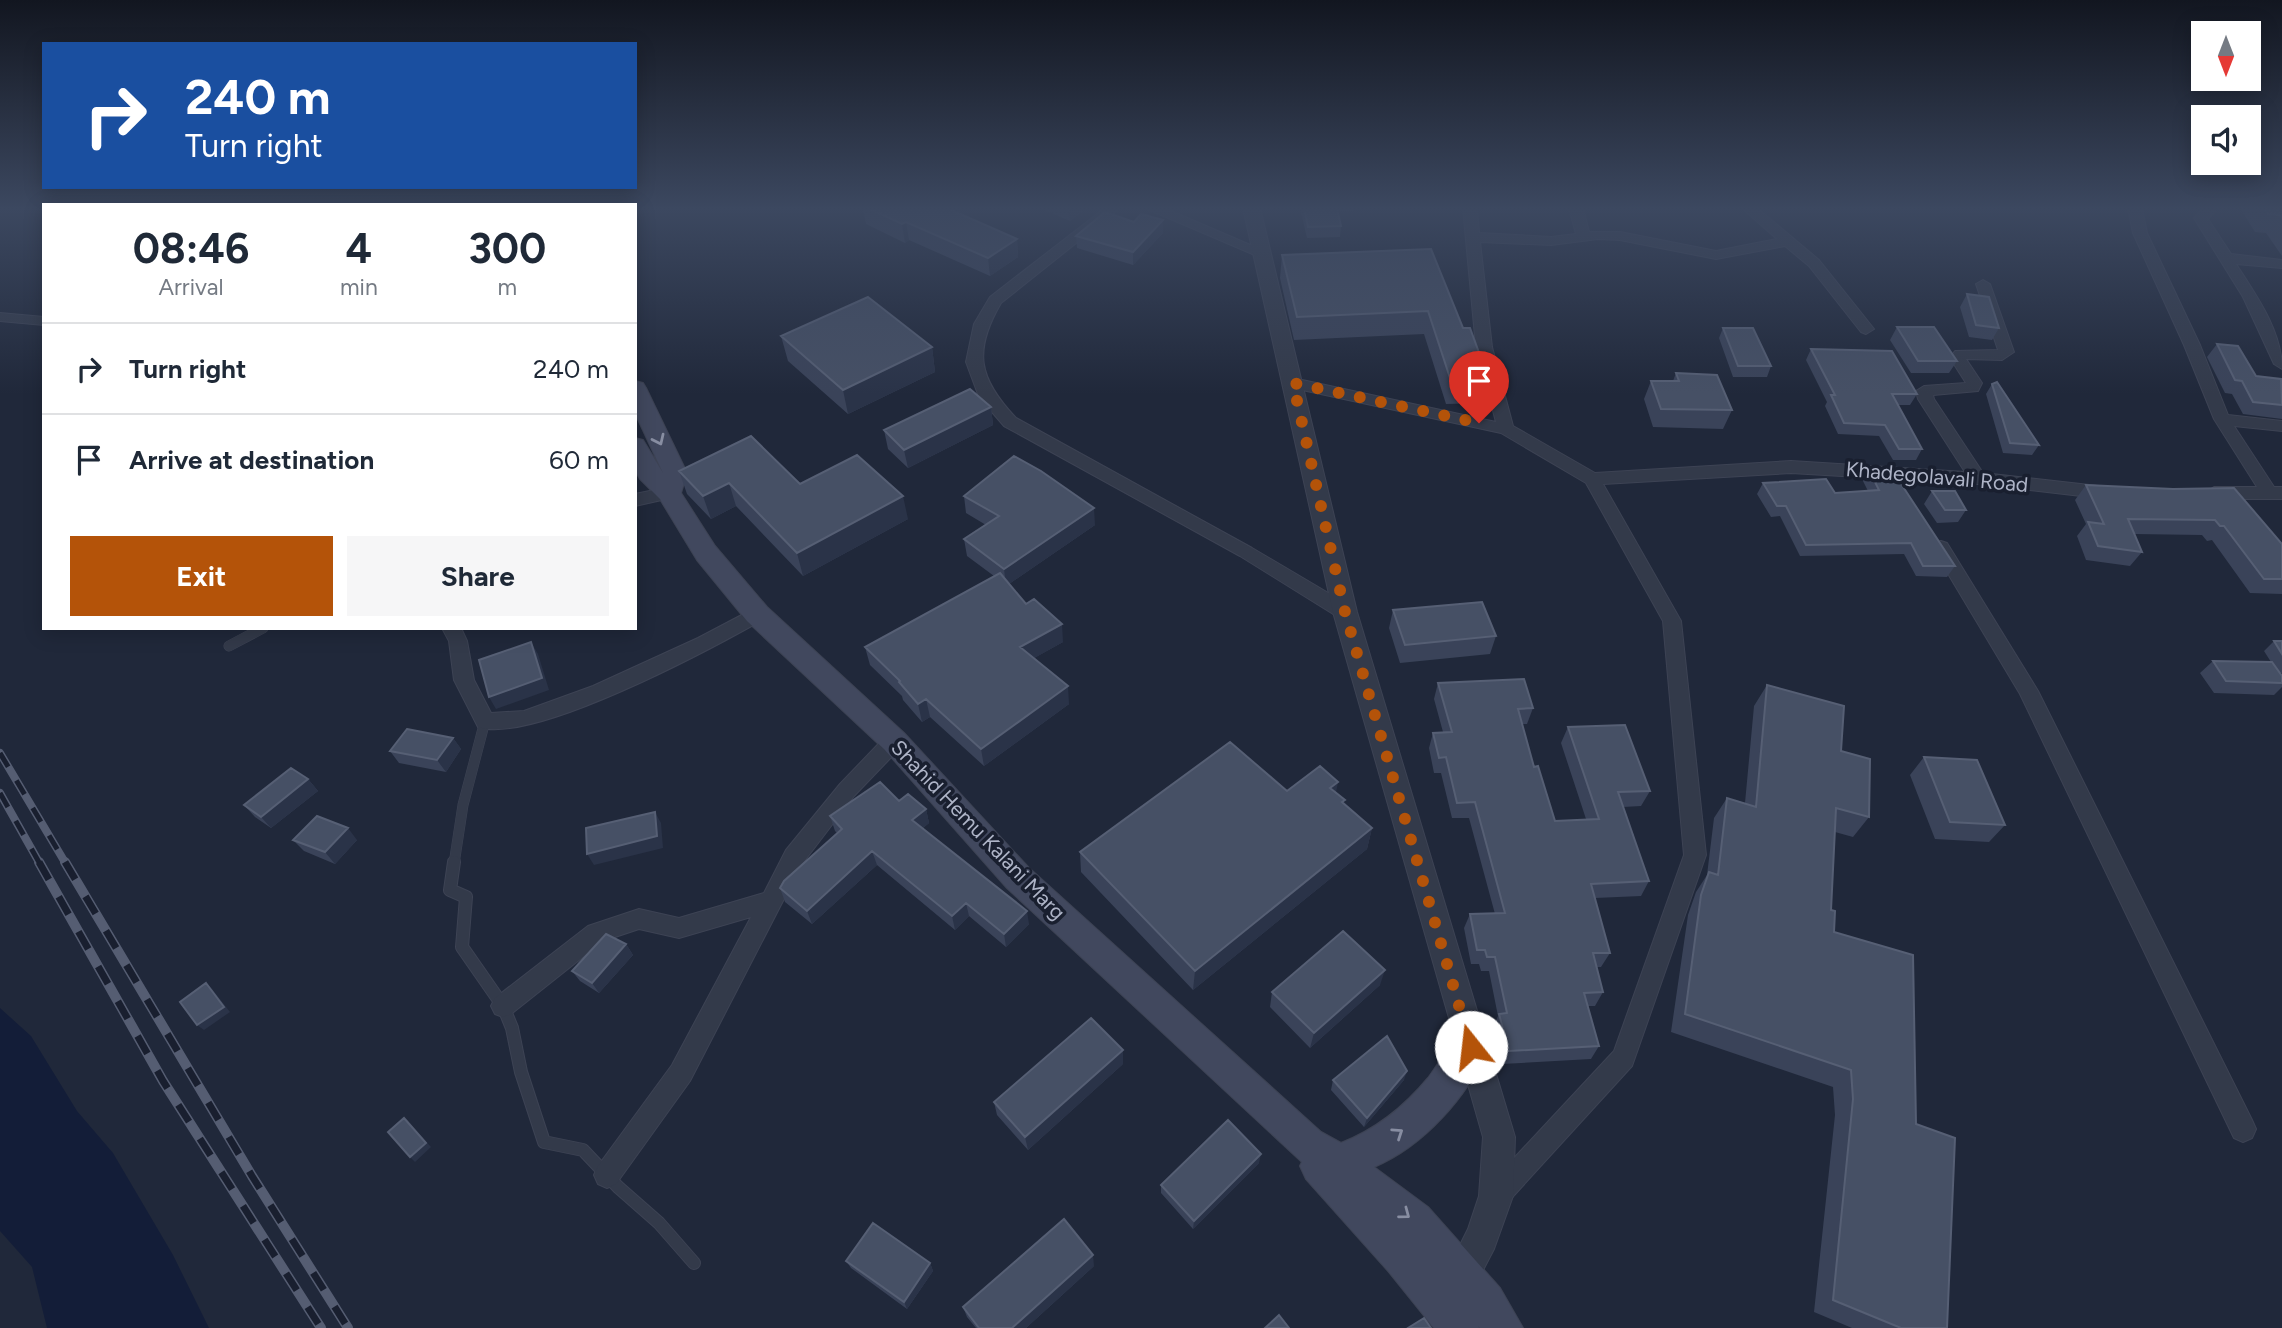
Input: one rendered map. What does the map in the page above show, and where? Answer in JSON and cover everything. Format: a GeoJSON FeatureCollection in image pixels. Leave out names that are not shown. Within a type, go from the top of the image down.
{"type":"FeatureCollection","features":[{"type":"Feature","properties":{"kind":"main road"},"geometry":{"type":"LineString","coordinates":[[637,392],[675,474],[669,493]]}},
{"type":"Feature","properties":{"kind":"main road","name":"Shahid Hemu Kalani Marg"},"geometry":{"type":"LineString","coordinates":[[637,450],[652,479],[669,493],[706,553],[757,614],[894,741],[1018,878],[1323,1155]]}},
{"type":"Feature","properties":{"kind":"main road"},"geometry":{"type":"LineString","coordinates":[[1451,1318],[1403,1258],[1312,1158],[1378,1146],[1410,1125],[1436,1096],[1471,1047]]}},
{"type":"Feature","properties":{"kind":"main road"},"geometry":{"type":"LineString","coordinates":[[1323,1155],[1415,1221],[1463,1275],[1503,1328]]}},
{"type":"Feature","properties":{"kind":"street"},"geometry":{"type":"LineString","coordinates":[[1034,270],[995,300],[981,324],[974,362],[987,397],[1010,422],[1246,552],[1345,612]]}},
{"type":"Feature","properties":{"kind":"street"},"geometry":{"type":"LineString","coordinates":[[1266,270],[1345,612],[1499,1137],[1496,1196],[1482,1237],[1463,1275],[1451,1318]]}},
{"type":"Feature","properties":{"kind":"street"},"geometry":{"type":"LineString","coordinates":[[1476,270],[1484,347],[1506,429]]}},
{"type":"Feature","properties":{"kind":"street"},"geometry":{"type":"LineString","coordinates":[[1820,270],[1866,329]]}},
{"type":"Feature","properties":{"kind":"street"},"geometry":{"type":"LineString","coordinates":[[2157,270],[2222,419],[2276,493]]}},
{"type":"Feature","properties":{"kind":"street"},"geometry":{"type":"LineString","coordinates":[[2232,270],[2250,297],[2282,364]]}},
{"type":"Feature","properties":{"kind":"street"},"geometry":{"type":"LineString","coordinates":[[1978,478],[1926,399],[1924,391],[1936,388],[1972,388],[1974,383],[1958,358],[1960,354],[2002,355],[2006,352],[1983,284]]}},
{"type":"Feature","properties":{"kind":"street"},"geometry":{"type":"LineString","coordinates":[[0,317],[42,321]]}},
{"type":"Feature","properties":{"kind":"street"},"geometry":{"type":"LineString","coordinates":[[1293,383],[1506,429],[1592,479],[1672,621],[1695,855],[1623,1058],[1496,1196]]}},
{"type":"Feature","properties":{"kind":"street"},"geometry":{"type":"LineString","coordinates":[[2222,419],[2282,426]]}},
{"type":"Feature","properties":{"kind":"street","name":"Khadegolavali Road"},"geometry":{"type":"LineString","coordinates":[[1592,479],[1791,467],[1891,471],[1978,478],[2091,493],[2119,493]]}},
{"type":"Feature","properties":{"kind":"street"},"geometry":{"type":"LineString","coordinates":[[1891,471],[1906,494]]}},
{"type":"Feature","properties":{"kind":"street"},"geometry":{"type":"LineString","coordinates":[[637,500],[669,493]]}},
{"type":"Feature","properties":{"kind":"street"},"geometry":{"type":"LineString","coordinates":[[2201,493],[2276,493]]}},
{"type":"Feature","properties":{"kind":"street"},"geometry":{"type":"LineString","coordinates":[[1928,527],[2028,691],[2243,1129]]}},
{"type":"Feature","properties":{"kind":"street"},"geometry":{"type":"LineString","coordinates":[[452,630],[458,641],[464,680],[485,721],[525,719],[600,691],[705,643],[757,614]]}},
{"type":"Feature","properties":{"kind":"street"},"geometry":{"type":"LineString","coordinates":[[607,1175],[681,1073],[728,988],[794,857],[847,790],[894,741]]}},
{"type":"Feature","properties":{"kind":"street"},"geometry":{"type":"LineString","coordinates":[[503,1006],[596,933],[639,919],[679,928],[770,901]]}},
{"type":"Feature","properties":{"kind":"lane"},"geometry":{"type":"LineString","coordinates":[[229,646],[258,630]]}},
{"type":"Feature","properties":{"kind":"lane"},"geometry":{"type":"LineString","coordinates":[[485,721],[463,805],[450,890],[466,897],[462,947],[503,1006],[512,1028],[521,1072],[544,1142],[583,1150],[659,1223],[694,1264]]}},
{"type":"Feature","properties":{"kind":"water"},"geometry":{"type":"Polygon","coordinates":[[[0,1008],[31,1036],[77,1111],[113,1153],[173,1255],[209,1328],[47,1328],[32,1267],[0,1231],[0,1008]]]}},
{"type":"Feature","properties":{"kind":"building"},"geometry":{"type":"Polygon","coordinates":[[[1286,270],[1439,270],[1463,328],[1470,328],[1489,380],[1451,381],[1428,311],[1297,317],[1286,270]]]}},
{"type":"Feature","properties":{"kind":"building"},"geometry":{"type":"Polygon","coordinates":[[[1967,294],[1989,297],[1999,328],[1976,325],[1967,294]]]}},
{"type":"Feature","properties":{"kind":"building"},"geometry":{"type":"Polygon","coordinates":[[[868,297],[932,347],[843,390],[781,336],[868,297]]]}},
{"type":"Feature","properties":{"kind":"building"},"geometry":{"type":"Polygon","coordinates":[[[1897,327],[1934,327],[1957,361],[1918,361],[1897,327]]]}},
{"type":"Feature","properties":{"kind":"building"},"geometry":{"type":"Polygon","coordinates":[[[1723,328],[1753,328],[1771,366],[1738,366],[1723,328]]]}},
{"type":"Feature","properties":{"kind":"building"},"geometry":{"type":"Polygon","coordinates":[[[2217,344],[2238,346],[2256,376],[2281,379],[2282,405],[2253,402],[2242,381],[2235,380],[2217,344]]]}},
{"type":"Feature","properties":{"kind":"building"},"geometry":{"type":"Polygon","coordinates":[[[1811,349],[1892,351],[1917,394],[1892,394],[1922,449],[1899,449],[1885,425],[1844,423],[1831,395],[1835,395],[1811,349]]]}},
{"type":"Feature","properties":{"kind":"building"},"geometry":{"type":"Polygon","coordinates":[[[1676,373],[1717,375],[1732,410],[1661,409],[1651,381],[1679,381],[1676,373]]]}},
{"type":"Feature","properties":{"kind":"building"},"geometry":{"type":"Polygon","coordinates":[[[1997,382],[2039,445],[2010,443],[1992,384],[1997,382]]]}},
{"type":"Feature","properties":{"kind":"building"},"geometry":{"type":"Polygon","coordinates":[[[970,389],[991,407],[904,450],[884,430],[970,389]]]}},
{"type":"Feature","properties":{"kind":"building"},"geometry":{"type":"Polygon","coordinates":[[[751,436],[800,484],[857,455],[903,496],[797,553],[729,483],[703,496],[679,471],[751,436]]]}},
{"type":"Feature","properties":{"kind":"building"},"geometry":{"type":"Polygon","coordinates":[[[1014,456],[1041,471],[1094,508],[1004,569],[964,539],[999,516],[964,496],[1014,456]]]}},
{"type":"Feature","properties":{"kind":"building"},"geometry":{"type":"Polygon","coordinates":[[[1869,470],[1892,470],[1955,566],[1923,566],[1911,543],[1806,545],[1786,506],[1777,506],[1763,483],[1826,479],[1835,493],[1879,490],[1869,470]]]}},
{"type":"Feature","properties":{"kind":"building"},"geometry":{"type":"Polygon","coordinates":[[[2086,485],[2173,489],[2234,488],[2282,544],[2282,579],[2264,579],[2224,526],[2220,526],[2215,520],[2128,519],[2142,552],[2098,546],[2088,522],[2104,524],[2086,485]]]}},
{"type":"Feature","properties":{"kind":"building"},"geometry":{"type":"Polygon","coordinates":[[[1932,491],[1955,491],[1966,510],[1945,510],[1932,491]]]}},
{"type":"Feature","properties":{"kind":"building"},"geometry":{"type":"Polygon","coordinates":[[[1000,573],[1026,604],[1034,599],[1062,624],[1020,647],[1068,686],[981,749],[926,699],[918,704],[900,681],[865,647],[1000,573]]]}},
{"type":"Feature","properties":{"kind":"building"},"geometry":{"type":"Polygon","coordinates":[[[1482,602],[1496,636],[1405,645],[1393,610],[1482,602]]]}},
{"type":"Feature","properties":{"kind":"building"},"geometry":{"type":"Polygon","coordinates":[[[2274,641],[2282,641],[2282,654],[2274,641]]]}},
{"type":"Feature","properties":{"kind":"building"},"geometry":{"type":"Polygon","coordinates":[[[531,642],[542,678],[489,697],[479,660],[531,642]]]}},
{"type":"Feature","properties":{"kind":"building"},"geometry":{"type":"Polygon","coordinates":[[[2213,661],[2272,662],[2282,676],[2282,683],[2226,681],[2213,661]]]}},
{"type":"Feature","properties":{"kind":"building"},"geometry":{"type":"Polygon","coordinates":[[[1524,679],[1533,708],[1518,709],[1534,767],[1538,766],[1555,821],[1599,819],[1568,727],[1625,725],[1650,791],[1618,792],[1649,881],[1591,884],[1610,953],[1593,953],[1603,992],[1584,993],[1599,1046],[1509,1051],[1499,1014],[1507,1013],[1495,957],[1487,957],[1485,950],[1477,950],[1470,914],[1505,913],[1475,802],[1457,803],[1446,757],[1439,758],[1433,733],[1452,732],[1438,683],[1524,679]]]}},
{"type":"Feature","properties":{"kind":"building"},"geometry":{"type":"Polygon","coordinates":[[[1767,685],[1844,706],[1841,751],[1870,759],[1869,817],[1836,808],[1831,910],[1835,911],[1834,932],[1913,955],[1916,1124],[1955,1138],[1947,1328],[1901,1328],[1833,1300],[1853,1099],[1851,1070],[1685,1014],[1701,895],[1709,872],[1718,875],[1727,798],[1756,807],[1767,685]]]}},
{"type":"Feature","properties":{"kind":"building"},"geometry":{"type":"Polygon","coordinates":[[[407,729],[453,738],[437,760],[390,751],[407,729]]]}},
{"type":"Feature","properties":{"kind":"building"},"geometry":{"type":"Polygon","coordinates":[[[1230,742],[1287,791],[1320,766],[1338,782],[1330,788],[1372,828],[1195,971],[1080,852],[1230,742]]]}},
{"type":"Feature","properties":{"kind":"building"},"geometry":{"type":"Polygon","coordinates":[[[1924,757],[1977,760],[2005,825],[1950,822],[1924,757]]]}},
{"type":"Feature","properties":{"kind":"building"},"geometry":{"type":"Polygon","coordinates":[[[291,768],[308,779],[261,817],[244,805],[291,768]]]}},
{"type":"Feature","properties":{"kind":"building"},"geometry":{"type":"Polygon","coordinates":[[[880,782],[899,801],[908,794],[926,809],[912,820],[1027,911],[1004,934],[966,903],[952,916],[872,851],[807,911],[780,888],[784,881],[842,829],[830,816],[880,782]]]}},
{"type":"Feature","properties":{"kind":"building"},"geometry":{"type":"Polygon","coordinates":[[[655,812],[657,836],[587,854],[586,828],[655,812]]]}},
{"type":"Feature","properties":{"kind":"building"},"geometry":{"type":"Polygon","coordinates":[[[317,816],[348,828],[325,852],[293,840],[317,816]]]}},
{"type":"Feature","properties":{"kind":"building"},"geometry":{"type":"Polygon","coordinates":[[[1343,931],[1385,970],[1314,1033],[1272,992],[1343,931]]]}},
{"type":"Feature","properties":{"kind":"building"},"geometry":{"type":"Polygon","coordinates":[[[606,934],[626,944],[592,983],[572,971],[606,934]]]}},
{"type":"Feature","properties":{"kind":"building"},"geometry":{"type":"Polygon","coordinates":[[[206,983],[224,1007],[197,1025],[180,1002],[206,983]]]}},
{"type":"Feature","properties":{"kind":"building"},"geometry":{"type":"Polygon","coordinates":[[[1091,1018],[1123,1050],[1025,1137],[994,1102],[1091,1018]]]}},
{"type":"Feature","properties":{"kind":"building"},"geometry":{"type":"Polygon","coordinates":[[[1387,1036],[1407,1071],[1367,1118],[1333,1080],[1387,1036]]]}},
{"type":"Feature","properties":{"kind":"building"},"geometry":{"type":"Polygon","coordinates":[[[404,1118],[426,1143],[410,1157],[388,1132],[404,1118]]]}},
{"type":"Feature","properties":{"kind":"building"},"geometry":{"type":"Polygon","coordinates":[[[1228,1120],[1261,1154],[1194,1221],[1161,1185],[1228,1120]]]}},
{"type":"Feature","properties":{"kind":"building"},"geometry":{"type":"Polygon","coordinates":[[[1064,1219],[1093,1255],[1012,1328],[979,1328],[963,1307],[1064,1219]]]}},
{"type":"Feature","properties":{"kind":"building"},"geometry":{"type":"Polygon","coordinates":[[[873,1223],[930,1263],[904,1302],[846,1261],[873,1223]]]}},
{"type":"Feature","properties":{"kind":"building"},"geometry":{"type":"Polygon","coordinates":[[[1279,1315],[1289,1328],[1265,1328],[1279,1315]]]}},
{"type":"Feature","properties":{"kind":"building"},"geometry":{"type":"Polygon","coordinates":[[[1424,1318],[1431,1328],[1408,1328],[1424,1318]]]}},
{"type":"Feature","properties":{"kind":"railway"},"geometry":{"type":"LineString","coordinates":[[0,753],[66,864]]}},
{"type":"Feature","properties":{"kind":"railway"},"geometry":{"type":"LineString","coordinates":[[0,793],[40,864]]}},
{"type":"Feature","properties":{"kind":"railway"},"geometry":{"type":"LineString","coordinates":[[39,862],[163,1081],[321,1328]]}},
{"type":"Feature","properties":{"kind":"railway"},"geometry":{"type":"LineString","coordinates":[[65,862],[252,1176],[348,1328]]}},
{"type":"Feature","properties":{"kind":"route"},"geometry":{"type":"LineString","coordinates":[[1471,1047],[1345,612],[1293,383],[1479,423]]}}]}
